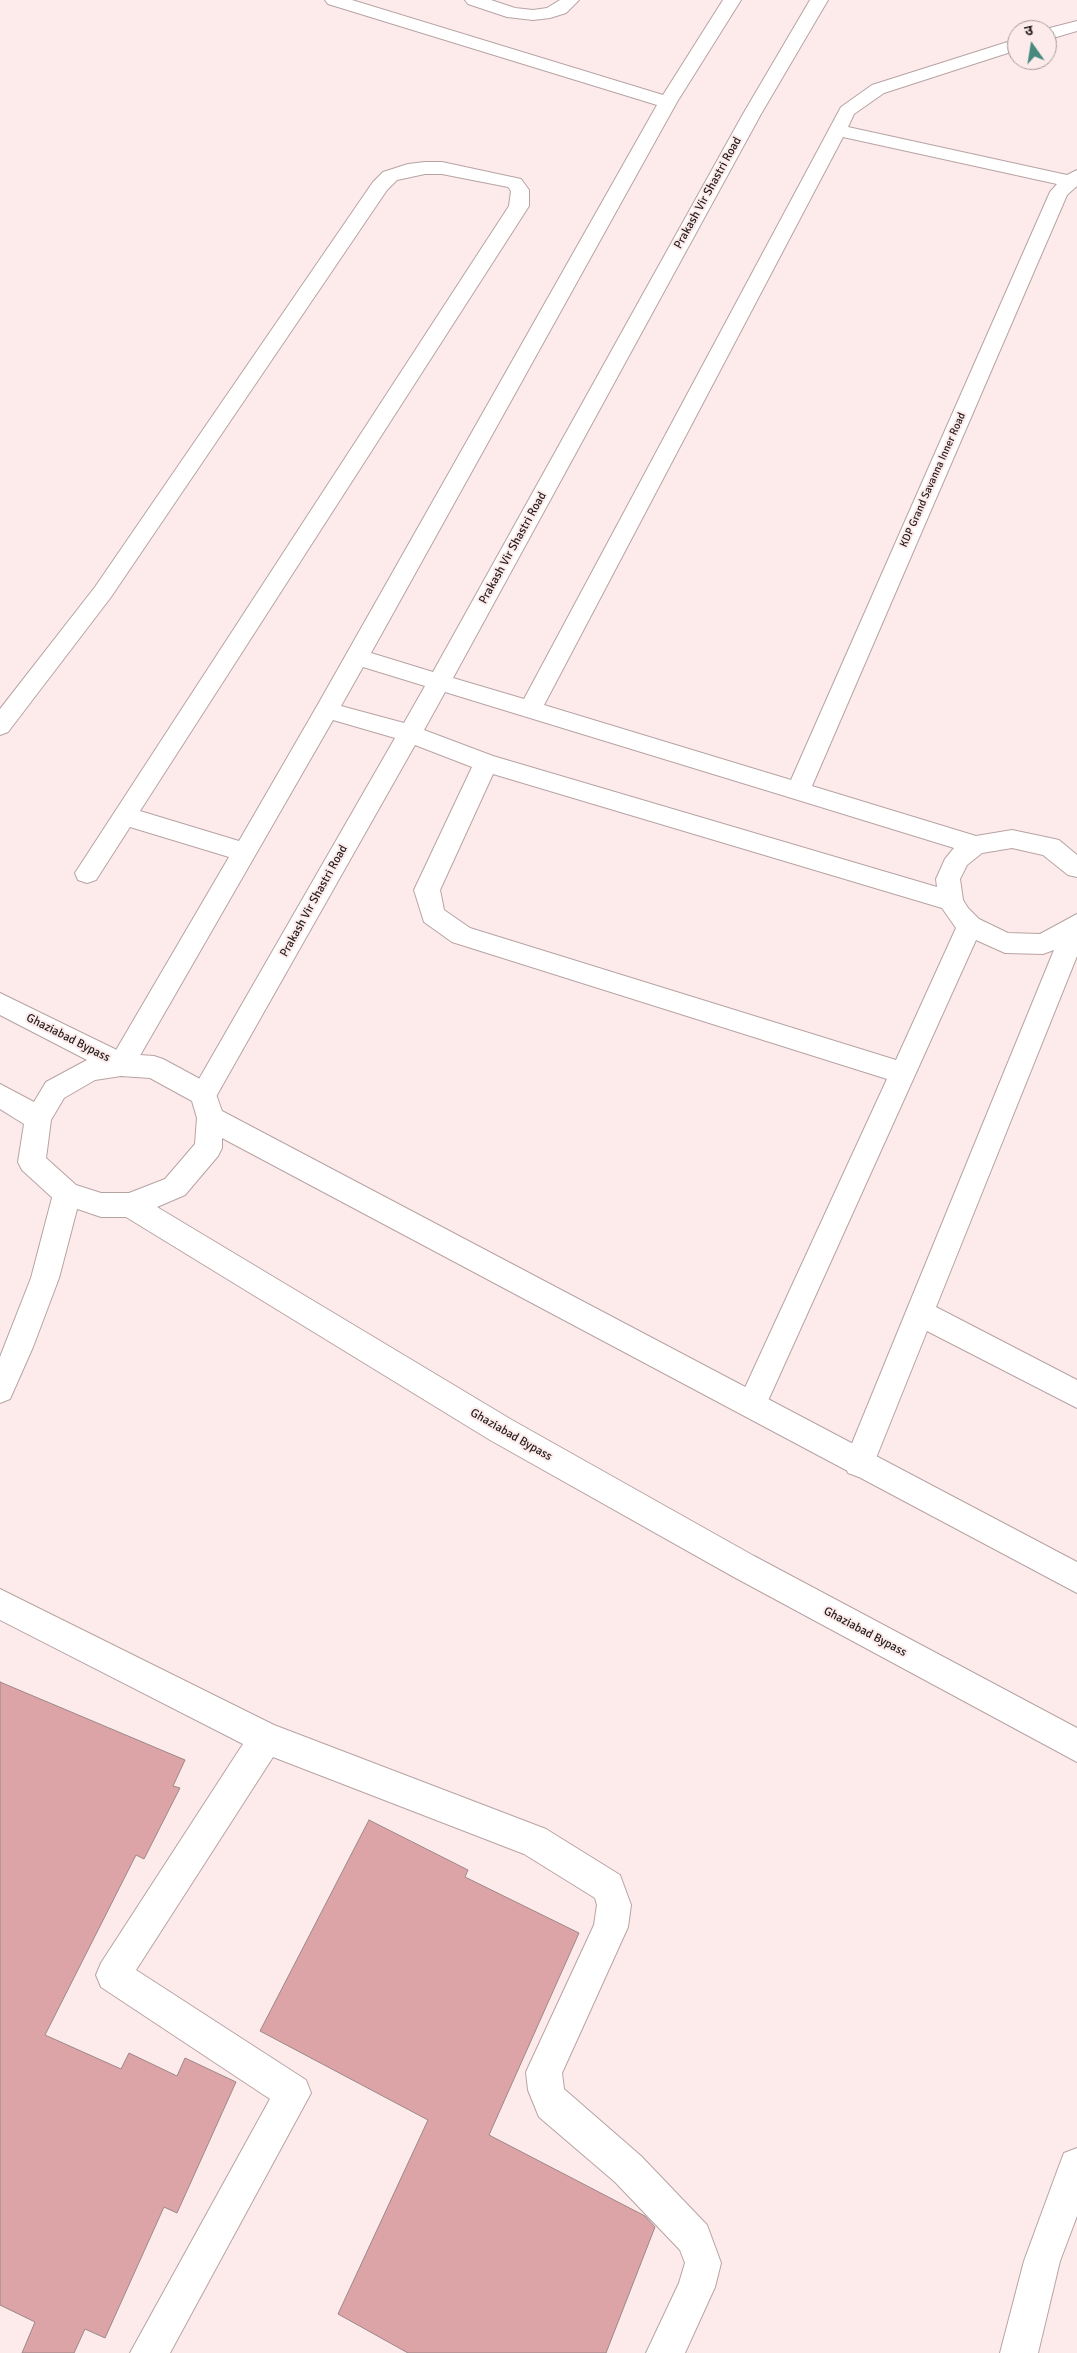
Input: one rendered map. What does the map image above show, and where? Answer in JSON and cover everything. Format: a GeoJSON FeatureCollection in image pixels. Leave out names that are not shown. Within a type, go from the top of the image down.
{"type":"FeatureCollection","features":[{"type":"Feature","properties":{"kind":"main road"},"geometry":{"type":"LineString","coordinates":[[334,0],[668,102]]}},
{"type":"Feature","properties":{"kind":"main road"},"geometry":{"type":"LineString","coordinates":[[474,0],[513,13],[533,15],[555,11],[570,0]]}},
{"type":"Feature","properties":{"kind":"main road"},"geometry":{"type":"LineString","coordinates":[[207,1106],[208,1148],[175,1187],[130,1204],[101,1206],[67,1194],[32,1162],[38,1119],[55,1090],[90,1070],[121,1065],[327,710],[668,102],[732,0]]}},
{"type":"Feature","properties":{"kind":"main road","name":"Prakash Vir Shastri Road"},"geometry":{"type":"LineString","coordinates":[[207,1106],[408,733],[440,681],[752,114],[818,0]]}},
{"type":"Feature","properties":{"kind":"main road"},"geometry":{"type":"LineString","coordinates":[[1057,31],[1077,26]]}},
{"type":"Feature","properties":{"kind":"main road"},"geometry":{"type":"LineString","coordinates":[[530,709],[847,111],[878,89],[1007,47]]}},
{"type":"Feature","properties":{"kind":"main road"},"geometry":{"type":"LineString","coordinates":[[837,130],[1074,179]]}},
{"type":"Feature","properties":{"kind":"main road"},"geometry":{"type":"LineString","coordinates":[[0,726],[103,592],[380,186],[390,176],[408,170],[424,168],[442,168],[514,183],[520,190],[519,206],[87,873]]}},
{"type":"Feature","properties":{"kind":"main road","name":"KDP Grand Savanna Inner Road"},"geometry":{"type":"LineString","coordinates":[[798,791],[1060,192],[1074,179]]}},
{"type":"Feature","properties":{"kind":"main road"},"geometry":{"type":"LineString","coordinates":[[357,657],[976,845],[1012,839],[1050,847],[1077,868]]}},
{"type":"Feature","properties":{"kind":"main road"},"geometry":{"type":"LineString","coordinates":[[327,710],[408,733],[486,763],[952,901]]}},
{"type":"Feature","properties":{"kind":"main road"},"geometry":{"type":"LineString","coordinates":[[486,763],[427,890],[433,915],[461,935],[903,1073]]}},
{"type":"Feature","properties":{"kind":"main road"},"geometry":{"type":"LineString","coordinates":[[124,816],[245,852]]}},
{"type":"Feature","properties":{"kind":"main road"},"geometry":{"type":"LineString","coordinates":[[976,845],[957,859],[948,879],[952,901],[959,915],[970,926],[1005,943],[1043,944],[1076,927]]}},
{"type":"Feature","properties":{"kind":"main road"},"geometry":{"type":"LineString","coordinates":[[752,1405],[970,926]]}},
{"type":"Feature","properties":{"kind":"main road"},"geometry":{"type":"LineString","coordinates":[[859,1463],[1076,927]]}},
{"type":"Feature","properties":{"kind":"main road","name":"Ghaziabad Bypass"},"geometry":{"type":"LineString","coordinates":[[0,1003],[121,1065],[154,1067],[207,1106],[752,1405],[1077,1578]]}},
{"type":"Feature","properties":{"kind":"main road"},"geometry":{"type":"LineString","coordinates":[[0,1095],[38,1119]]}},
{"type":"Feature","properties":{"kind":"main road"},"geometry":{"type":"LineString","coordinates":[[0,1390],[19,1348],[45,1278],[67,1194]]}},
{"type":"Feature","properties":{"kind":"main road","name":"Ghaziabad Bypass"},"geometry":{"type":"LineString","coordinates":[[130,1204],[501,1430],[743,1566],[1077,1746]]}},
{"type":"Feature","properties":{"kind":"main road"},"geometry":{"type":"LineString","coordinates":[[920,1313],[1077,1395]]}},
{"type":"Feature","properties":{"kind":"main road"},"geometry":{"type":"LineString","coordinates":[[0,1604],[266,1738],[534,1842],[608,1887],[614,1905],[611,1927],[544,2072],[546,2090],[552,2104],[628,2169],[694,2238],[703,2263],[696,2287],[666,2353]]}},
{"type":"Feature","properties":{"kind":"main road"},"geometry":{"type":"LineString","coordinates":[[149,2353],[293,2093],[113,1975],[266,1738]]}},
{"type":"Feature","properties":{"kind":"main road"},"geometry":{"type":"LineString","coordinates":[[1019,2353],[1042,2261],[1077,2166]]}},
{"type":"Feature","properties":{"kind":"building"},"geometry":{"type":"Polygon","coordinates":[[[0,1682],[185,1760],[173,1786],[180,1788],[144,1859],[136,1855],[45,2035],[121,2069],[129,2053],[177,2076],[185,2058],[236,2082],[177,2213],[164,2207],[105,2338],[85,2329],[74,2353],[22,2353],[35,2322],[0,2305],[0,1682]]]}},
{"type":"Feature","properties":{"kind":"building"},"geometry":{"type":"Polygon","coordinates":[[[369,1820],[468,1870],[465,1877],[579,1933],[489,2135],[645,2216],[655,2227],[606,2353],[408,2353],[338,2314],[428,2120],[260,2031],[369,1820]]]}}]}
